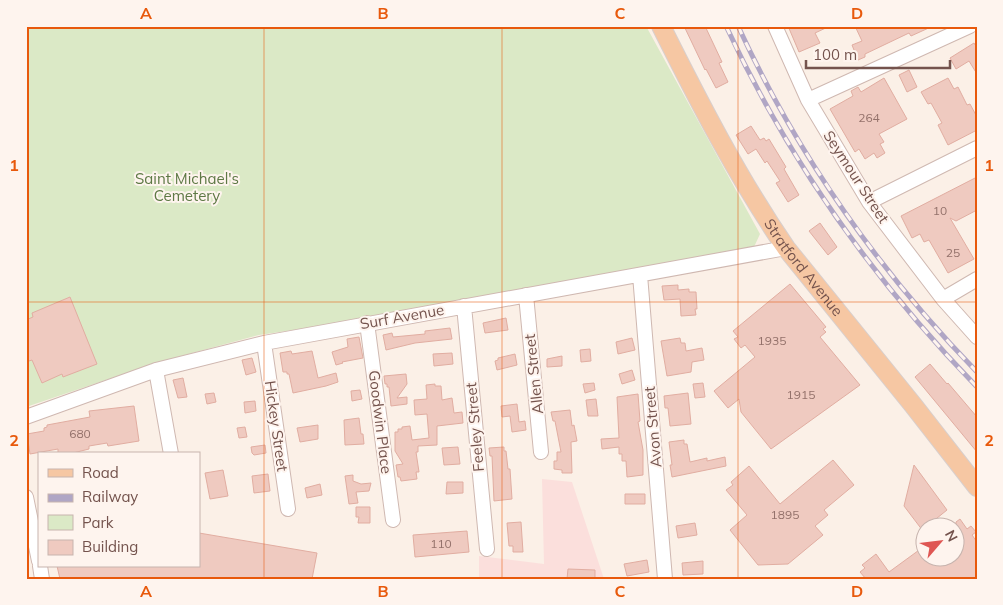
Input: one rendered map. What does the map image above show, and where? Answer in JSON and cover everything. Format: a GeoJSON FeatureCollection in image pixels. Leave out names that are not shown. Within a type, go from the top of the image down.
{"type":"FeatureCollection","features":[{"type":"Feature","properties":{"kind":"main road","name":"Stratford Avenue"},"geometry":{"type":"LineString","coordinates":[[661,26],[726,151],[771,227],[977,487]]}},
{"type":"Feature","properties":{"kind":"street","name":"Seymour Street"},"geometry":{"type":"LineString","coordinates":[[775,26],[808,100],[869,202],[943,299],[977,337]]}},
{"type":"Feature","properties":{"kind":"street"},"geometry":{"type":"LineString","coordinates":[[808,100],[970,26]]}},
{"type":"Feature","properties":{"kind":"street"},"geometry":{"type":"LineString","coordinates":[[869,202],[977,148]]}},
{"type":"Feature","properties":{"kind":"street","name":"Surf Avenue"},"geometry":{"type":"LineString","coordinates":[[26,417],[156,370],[264,342],[786,248]]}},
{"type":"Feature","properties":{"kind":"street","name":"Avon Street"},"geometry":{"type":"LineString","coordinates":[[640,274],[665,579]]}},
{"type":"Feature","properties":{"kind":"street"},"geometry":{"type":"LineString","coordinates":[[943,299],[977,279]]}},
{"type":"Feature","properties":{"kind":"street","name":"Allen Street"},"geometry":{"type":"LineString","coordinates":[[526,296],[541,452]]}},
{"type":"Feature","properties":{"kind":"street","name":"Feeley Street"},"geometry":{"type":"LineString","coordinates":[[464,306],[486,548]]}},
{"type":"Feature","properties":{"kind":"street","name":"Goodwin Place"},"geometry":{"type":"LineString","coordinates":[[367,323],[393,520]]}},
{"type":"Feature","properties":{"kind":"street","name":"Hickey Street"},"geometry":{"type":"LineString","coordinates":[[264,342],[288,509]]}},
{"type":"Feature","properties":{"kind":"street"},"geometry":{"type":"LineString","coordinates":[[156,370],[171,452]]}},
{"type":"Feature","properties":{"kind":"street"},"geometry":{"type":"LineString","coordinates":[[26,497],[38,556]]}},
{"type":"Feature","properties":{"kind":"shaded area"},"geometry":{"type":"Polygon","coordinates":[[[542,479],[572,482],[604,579],[479,579],[479,556],[544,564],[542,479]]]}},
{"type":"Feature","properties":{"kind":"green space","name":"Saint Michael's Cemetery"},"geometry":{"type":"Polygon","coordinates":[[[26,26],[646,26],[760,234],[754,247],[328,325],[259,335],[159,362],[26,407],[26,26]]]}},
{"type":"Feature","properties":{"kind":"building"},"geometry":{"type":"Polygon","coordinates":[[[684,26],[705,26],[722,62],[719,63],[728,82],[716,88],[705,70],[684,26]]]}},
{"type":"Feature","properties":{"kind":"building"},"geometry":{"type":"Polygon","coordinates":[[[788,26],[830,26],[815,33],[820,43],[799,52],[788,26]]]}},
{"type":"Feature","properties":{"kind":"building"},"geometry":{"type":"Polygon","coordinates":[[[855,26],[933,26],[911,36],[909,33],[865,54],[865,57],[858,60],[852,45],[862,41],[855,26]]]}},
{"type":"Feature","properties":{"kind":"building"},"geometry":{"type":"Polygon","coordinates":[[[974,43],[977,48],[977,74],[969,61],[956,69],[950,58],[974,43]]]}},
{"type":"Feature","properties":{"kind":"building"},"geometry":{"type":"Polygon","coordinates":[[[909,70],[917,87],[907,92],[899,75],[909,70]]]}},
{"type":"Feature","properties":{"kind":"building"},"geometry":{"type":"Polygon","coordinates":[[[884,78],[907,119],[879,134],[884,142],[880,144],[885,153],[877,158],[874,153],[865,159],[859,149],[855,152],[830,109],[853,96],[851,91],[858,87],[861,92],[884,78]]]}},
{"type":"Feature","properties":{"kind":"building"},"geometry":{"type":"Polygon","coordinates":[[[948,78],[954,89],[958,87],[967,105],[970,104],[977,117],[977,130],[948,145],[938,125],[942,123],[931,103],[928,104],[921,92],[948,78]]]}},
{"type":"Feature","properties":{"kind":"building"},"geometry":{"type":"Polygon","coordinates":[[[751,126],[760,140],[764,138],[766,141],[769,139],[786,167],[784,169],[799,195],[788,202],[776,183],[780,181],[767,161],[765,163],[756,149],[748,154],[736,135],[751,126]]]}},
{"type":"Feature","properties":{"kind":"building"},"geometry":{"type":"Polygon","coordinates":[[[977,177],[977,210],[956,221],[950,218],[974,259],[948,273],[929,240],[924,242],[920,234],[912,238],[901,216],[977,177]]]}},
{"type":"Feature","properties":{"kind":"building"},"geometry":{"type":"Polygon","coordinates":[[[820,223],[837,247],[828,255],[809,231],[820,223]]]}},
{"type":"Feature","properties":{"kind":"building"},"geometry":{"type":"Polygon","coordinates":[[[790,284],[826,327],[823,329],[826,332],[820,337],[860,385],[771,449],[741,412],[739,399],[728,408],[714,391],[755,357],[745,345],[741,348],[734,339],[738,337],[733,331],[790,284]]]}},
{"type":"Feature","properties":{"kind":"building"},"geometry":{"type":"Polygon","coordinates":[[[678,285],[678,290],[689,289],[689,292],[696,292],[696,315],[681,316],[680,299],[664,300],[662,286],[678,285]]]}},
{"type":"Feature","properties":{"kind":"building"},"geometry":{"type":"Polygon","coordinates":[[[70,297],[97,364],[63,377],[62,374],[42,383],[32,360],[29,361],[26,354],[26,320],[33,317],[32,313],[70,297]]]}},
{"type":"Feature","properties":{"kind":"building"},"geometry":{"type":"Polygon","coordinates":[[[506,318],[508,330],[485,333],[483,323],[506,318]]]}},
{"type":"Feature","properties":{"kind":"building"},"geometry":{"type":"Polygon","coordinates":[[[450,328],[452,339],[415,343],[386,350],[383,335],[392,333],[393,337],[425,334],[425,331],[450,328]]]}},
{"type":"Feature","properties":{"kind":"building"},"geometry":{"type":"Polygon","coordinates":[[[359,337],[363,358],[336,365],[332,352],[348,347],[347,339],[359,337]]]}},
{"type":"Feature","properties":{"kind":"building"},"geometry":{"type":"Polygon","coordinates":[[[632,338],[635,350],[618,354],[616,342],[632,338]]]}},
{"type":"Feature","properties":{"kind":"building"},"geometry":{"type":"Polygon","coordinates":[[[680,338],[681,343],[685,343],[686,351],[702,348],[704,360],[692,362],[691,372],[667,376],[661,341],[680,338]]]}},
{"type":"Feature","properties":{"kind":"building"},"geometry":{"type":"Polygon","coordinates":[[[590,349],[591,361],[581,362],[580,350],[590,349]]]}},
{"type":"Feature","properties":{"kind":"building"},"geometry":{"type":"Polygon","coordinates":[[[291,351],[292,354],[312,351],[318,378],[336,373],[338,382],[293,393],[289,374],[283,372],[280,353],[291,351]]]}},
{"type":"Feature","properties":{"kind":"building"},"geometry":{"type":"Polygon","coordinates":[[[452,353],[453,364],[434,366],[433,354],[452,353]]]}},
{"type":"Feature","properties":{"kind":"building"},"geometry":{"type":"Polygon","coordinates":[[[515,354],[517,365],[497,370],[495,361],[498,358],[515,354]]]}},
{"type":"Feature","properties":{"kind":"building"},"geometry":{"type":"Polygon","coordinates":[[[562,356],[562,366],[547,367],[547,359],[562,356]]]}},
{"type":"Feature","properties":{"kind":"building"},"geometry":{"type":"Polygon","coordinates":[[[252,358],[256,372],[246,375],[242,360],[252,358]]]}},
{"type":"Feature","properties":{"kind":"building"},"geometry":{"type":"Polygon","coordinates":[[[930,364],[977,417],[977,452],[915,377],[930,364]]]}},
{"type":"Feature","properties":{"kind":"building"},"geometry":{"type":"Polygon","coordinates":[[[632,370],[635,380],[622,384],[619,374],[632,370]]]}},
{"type":"Feature","properties":{"kind":"building"},"geometry":{"type":"Polygon","coordinates":[[[406,374],[407,384],[397,398],[407,397],[407,404],[391,406],[389,387],[385,384],[384,376],[406,374]]]}},
{"type":"Feature","properties":{"kind":"building"},"geometry":{"type":"Polygon","coordinates":[[[183,378],[187,397],[178,398],[173,380],[183,378]]]}},
{"type":"Feature","properties":{"kind":"building"},"geometry":{"type":"Polygon","coordinates":[[[594,383],[595,390],[585,393],[583,384],[594,383]]]}},
{"type":"Feature","properties":{"kind":"building"},"geometry":{"type":"Polygon","coordinates":[[[703,383],[705,397],[695,398],[693,384],[703,383]]]}},
{"type":"Feature","properties":{"kind":"building"},"geometry":{"type":"Polygon","coordinates":[[[435,384],[435,386],[441,386],[442,400],[452,398],[454,413],[462,412],[463,423],[437,426],[437,445],[418,446],[418,452],[416,452],[419,472],[416,472],[417,479],[401,481],[400,477],[398,477],[396,465],[403,464],[395,451],[395,432],[398,432],[398,429],[402,429],[402,427],[410,426],[412,440],[429,438],[427,414],[415,415],[414,400],[427,399],[426,385],[435,384]]]}},
{"type":"Feature","properties":{"kind":"building"},"geometry":{"type":"Polygon","coordinates":[[[360,390],[362,399],[352,401],[351,391],[360,390]]]}},
{"type":"Feature","properties":{"kind":"building"},"geometry":{"type":"Polygon","coordinates":[[[214,393],[216,402],[207,404],[205,394],[214,393]]]}},
{"type":"Feature","properties":{"kind":"building"},"geometry":{"type":"Polygon","coordinates":[[[688,393],[691,424],[670,426],[668,408],[665,408],[664,396],[688,393]]]}},
{"type":"Feature","properties":{"kind":"building"},"geometry":{"type":"Polygon","coordinates":[[[638,394],[640,421],[638,422],[643,450],[643,475],[627,477],[626,461],[622,461],[619,447],[602,449],[601,439],[619,438],[617,397],[638,394]]]}},
{"type":"Feature","properties":{"kind":"building"},"geometry":{"type":"Polygon","coordinates":[[[596,399],[598,416],[588,416],[586,400],[596,399]]]}},
{"type":"Feature","properties":{"kind":"building"},"geometry":{"type":"Polygon","coordinates":[[[255,401],[256,411],[245,413],[244,402],[255,401]]]}},
{"type":"Feature","properties":{"kind":"building"},"geometry":{"type":"Polygon","coordinates":[[[517,404],[519,422],[525,421],[526,430],[512,432],[510,416],[502,417],[501,406],[517,404]]]}},
{"type":"Feature","properties":{"kind":"building"},"geometry":{"type":"Polygon","coordinates":[[[134,406],[139,441],[108,446],[107,443],[89,446],[89,449],[77,452],[58,452],[58,449],[30,454],[27,434],[44,431],[47,425],[90,417],[89,411],[134,406]]]}},
{"type":"Feature","properties":{"kind":"building"},"geometry":{"type":"Polygon","coordinates":[[[570,410],[572,426],[574,425],[577,441],[571,442],[572,473],[562,473],[562,470],[554,469],[554,461],[557,461],[557,452],[561,452],[555,421],[553,421],[551,412],[570,410]]]}},
{"type":"Feature","properties":{"kind":"building"},"geometry":{"type":"Polygon","coordinates":[[[359,418],[364,444],[345,445],[344,420],[359,418]]]}},
{"type":"Feature","properties":{"kind":"building"},"geometry":{"type":"Polygon","coordinates":[[[318,425],[318,439],[300,442],[297,428],[318,425]]]}},
{"type":"Feature","properties":{"kind":"building"},"geometry":{"type":"Polygon","coordinates":[[[245,427],[247,437],[239,438],[237,428],[245,427]]]}},
{"type":"Feature","properties":{"kind":"building"},"geometry":{"type":"Polygon","coordinates":[[[684,440],[684,444],[687,444],[690,462],[707,458],[707,461],[725,457],[726,466],[672,477],[669,442],[684,440]]]}},
{"type":"Feature","properties":{"kind":"building"},"geometry":{"type":"Polygon","coordinates":[[[265,445],[266,453],[254,455],[252,453],[251,447],[265,445]]]}},
{"type":"Feature","properties":{"kind":"building"},"geometry":{"type":"Polygon","coordinates":[[[458,447],[460,464],[444,465],[442,448],[458,447]]]}},
{"type":"Feature","properties":{"kind":"building"},"geometry":{"type":"Polygon","coordinates":[[[504,447],[508,469],[510,469],[512,499],[494,501],[492,456],[490,456],[489,448],[504,447]]]}},
{"type":"Feature","properties":{"kind":"building"},"geometry":{"type":"Polygon","coordinates":[[[833,460],[854,485],[824,510],[828,515],[815,526],[823,535],[788,564],[758,565],[730,530],[747,515],[726,490],[733,485],[731,482],[749,466],[780,504],[833,460]]]}},
{"type":"Feature","properties":{"kind":"building"},"geometry":{"type":"Polygon","coordinates":[[[914,465],[947,510],[937,518],[916,518],[916,522],[904,506],[914,465]]]}},
{"type":"Feature","properties":{"kind":"building"},"geometry":{"type":"Polygon","coordinates":[[[223,470],[228,496],[210,499],[205,473],[223,470]]]}},
{"type":"Feature","properties":{"kind":"building"},"geometry":{"type":"Polygon","coordinates":[[[268,474],[270,491],[254,493],[252,476],[268,474]]]}},
{"type":"Feature","properties":{"kind":"building"},"geometry":{"type":"Polygon","coordinates":[[[353,475],[353,481],[361,484],[371,483],[369,491],[356,492],[358,503],[349,504],[345,476],[353,475]]]}},
{"type":"Feature","properties":{"kind":"building"},"geometry":{"type":"Polygon","coordinates":[[[447,482],[463,482],[463,493],[446,494],[447,482]]]}},
{"type":"Feature","properties":{"kind":"building"},"geometry":{"type":"Polygon","coordinates":[[[320,484],[322,495],[307,498],[305,488],[320,484]]]}},
{"type":"Feature","properties":{"kind":"building"},"geometry":{"type":"Polygon","coordinates":[[[625,494],[645,494],[645,504],[625,504],[625,494]]]}},
{"type":"Feature","properties":{"kind":"building"},"geometry":{"type":"Polygon","coordinates":[[[356,507],[370,507],[370,523],[358,523],[359,517],[356,517],[356,507]]]}},
{"type":"Feature","properties":{"kind":"building"},"geometry":{"type":"Polygon","coordinates":[[[521,522],[523,552],[513,552],[513,546],[509,546],[507,523],[521,522]]]}},
{"type":"Feature","properties":{"kind":"building"},"geometry":{"type":"Polygon","coordinates":[[[695,523],[697,535],[678,538],[676,526],[695,523]]]}},
{"type":"Feature","properties":{"kind":"building"},"geometry":{"type":"Polygon","coordinates":[[[971,526],[976,532],[972,535],[977,542],[977,579],[866,579],[860,572],[865,568],[862,565],[876,554],[889,572],[916,552],[916,568],[966,568],[966,528],[967,529],[971,526]]]}},
{"type":"Feature","properties":{"kind":"building"},"geometry":{"type":"Polygon","coordinates":[[[467,531],[469,552],[415,557],[413,535],[467,531]]]}},
{"type":"Feature","properties":{"kind":"building"},"geometry":{"type":"Polygon","coordinates":[[[200,533],[317,553],[312,579],[60,579],[57,568],[200,568],[200,533]]]}},
{"type":"Feature","properties":{"kind":"building"},"geometry":{"type":"Polygon","coordinates":[[[647,560],[649,572],[627,576],[624,564],[647,560]]]}},
{"type":"Feature","properties":{"kind":"building"},"geometry":{"type":"Polygon","coordinates":[[[703,561],[703,574],[683,575],[682,563],[703,561]]]}},
{"type":"Feature","properties":{"kind":"building"},"geometry":{"type":"Polygon","coordinates":[[[568,569],[595,570],[595,579],[567,579],[568,569]]]}},
{"type":"Feature","properties":{"kind":"railway"},"geometry":{"type":"LineString","coordinates":[[726,26],[777,124],[836,217],[903,305],[977,387]]}},
{"type":"Feature","properties":{"kind":"railway"},"geometry":{"type":"LineString","coordinates":[[738,26],[786,120],[843,209],[907,293],[977,372]]}}]}
